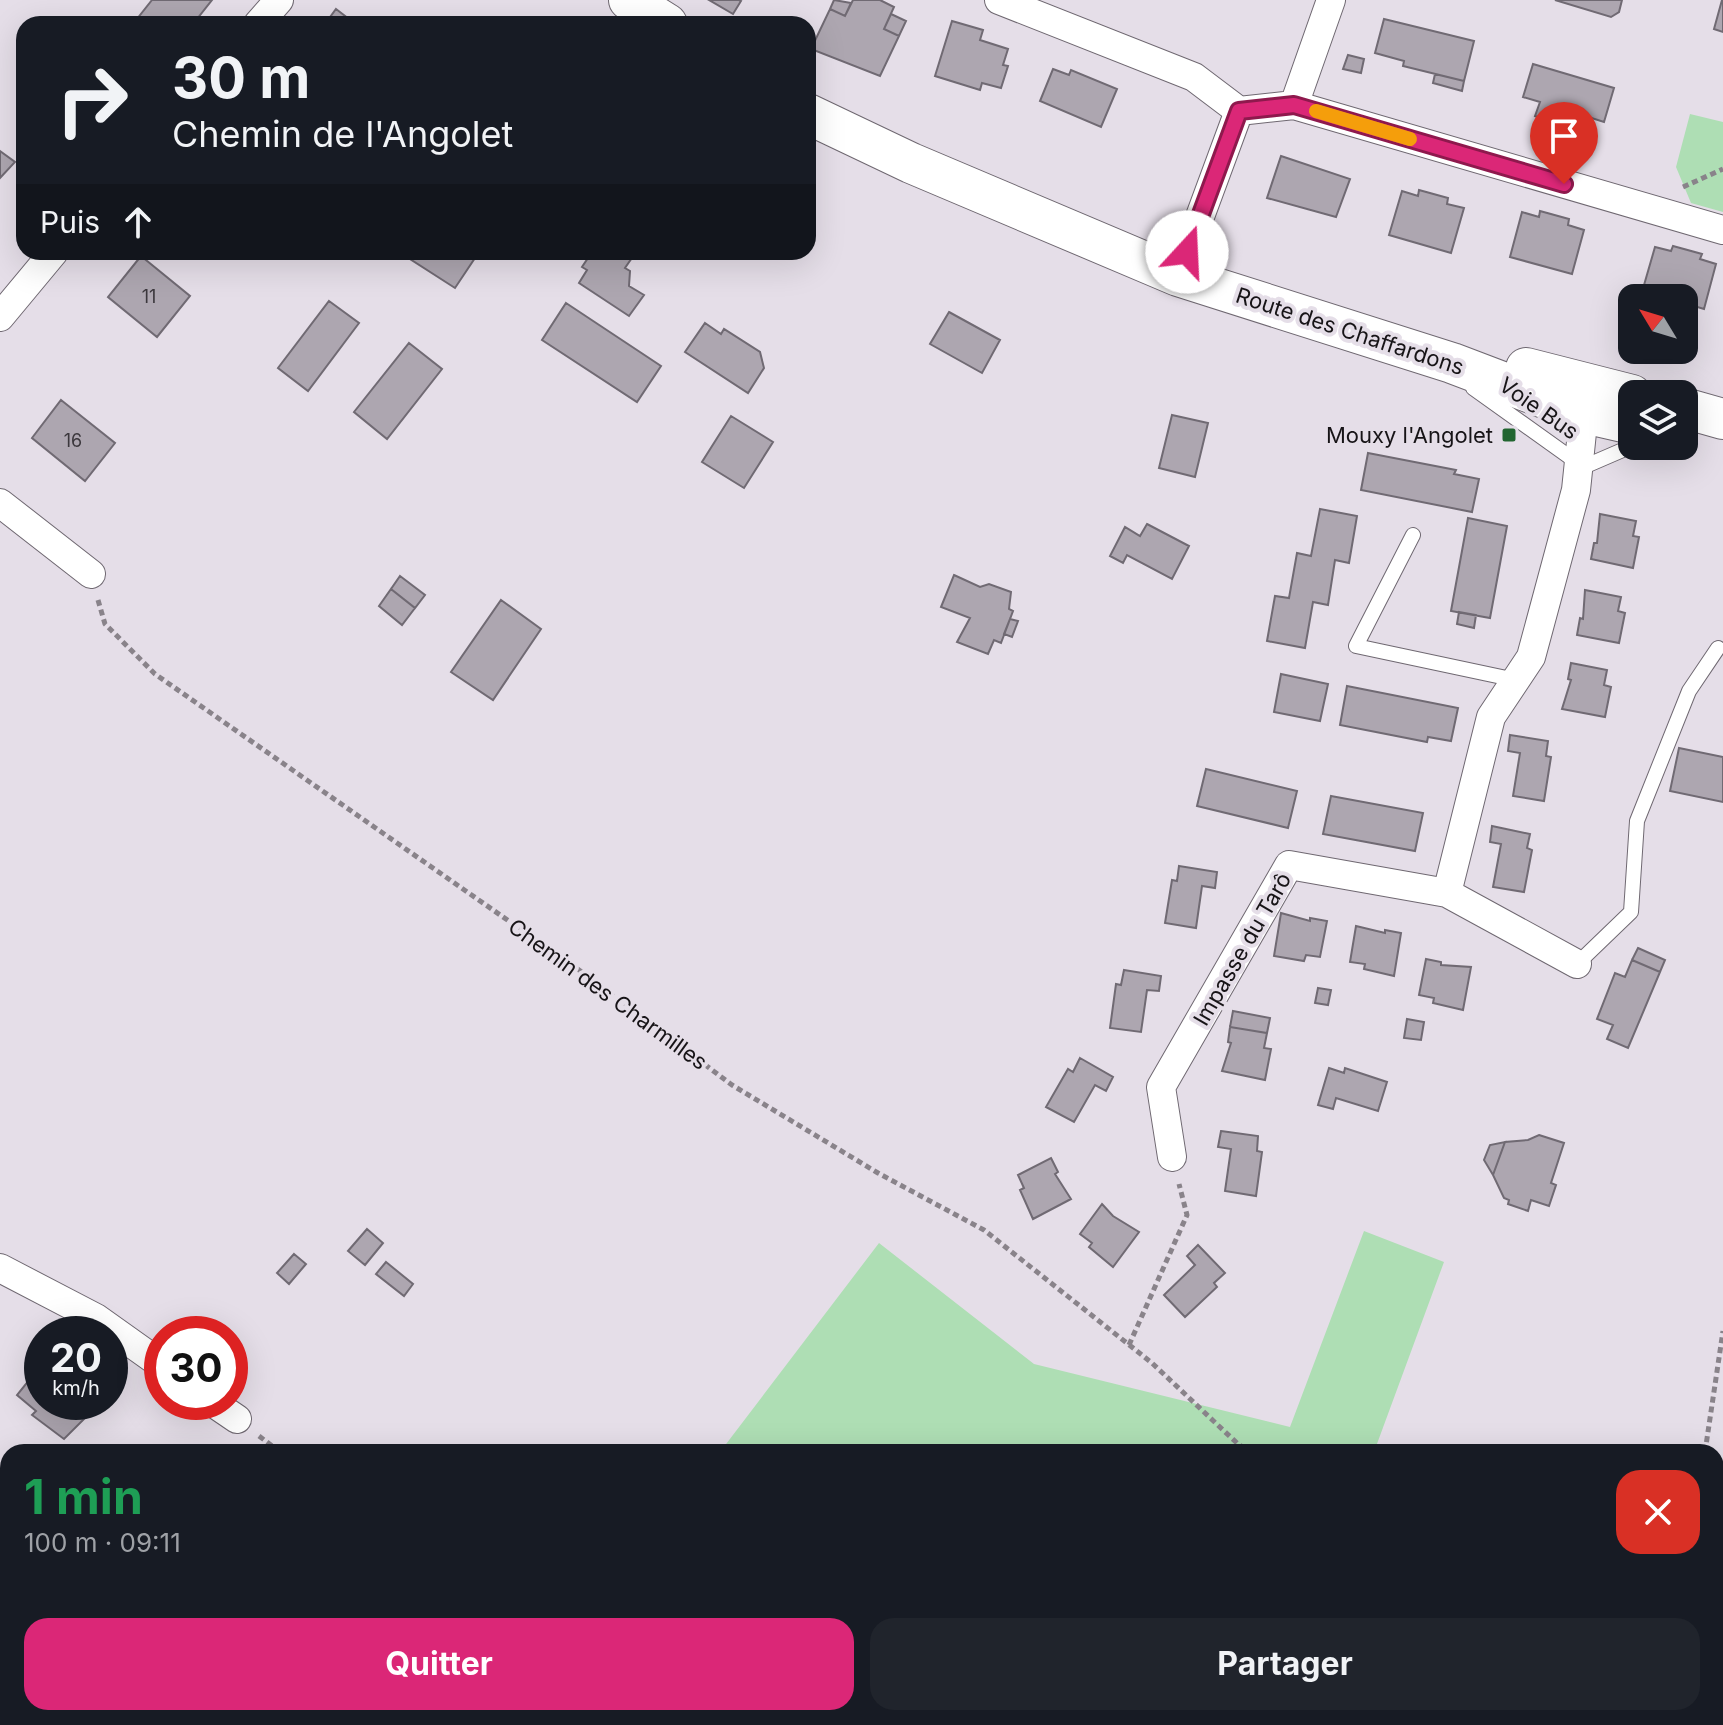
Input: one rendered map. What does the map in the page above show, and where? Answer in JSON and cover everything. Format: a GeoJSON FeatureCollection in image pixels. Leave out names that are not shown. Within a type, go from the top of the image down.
{"type":"FeatureCollection","features":[{"type":"Feature","properties":{"kind":"main road"},"geometry":{"type":"LineString","coordinates":[[629,0],[654,16]]}},
{"type":"Feature","properties":{"kind":"main road"},"geometry":{"type":"LineString","coordinates":[[816,118],[961,184],[1356,331],[1517,366],[1618,416]]}},
{"type":"Feature","properties":{"kind":"main road","name":"Route des Chaffardons"},"geometry":{"type":"LineString","coordinates":[[1356,331],[1618,416]]}},
{"type":"Feature","properties":{"kind":"main road"},"geometry":{"type":"LineString","coordinates":[[1698,412],[1723,419]]}},
{"type":"Feature","properties":{"kind":"main road"},"geometry":{"type":"LineString","coordinates":[[1698,440],[1723,446]]}},
{"type":"Feature","properties":{"kind":"street"},"geometry":{"type":"LineString","coordinates":[[265,16],[279,0]]}},
{"type":"Feature","properties":{"kind":"street"},"geometry":{"type":"LineString","coordinates":[[999,0],[1194,77],[1239,111],[1294,105],[1723,230]]}},
{"type":"Feature","properties":{"kind":"street"},"geometry":{"type":"LineString","coordinates":[[1294,105],[1331,0]]}},
{"type":"Feature","properties":{"kind":"street"},"geometry":{"type":"LineString","coordinates":[[1182,264],[1239,111]]}},
{"type":"Feature","properties":{"kind":"street"},"geometry":{"type":"LineString","coordinates":[[0,317],[47,260]]}},
{"type":"Feature","properties":{"kind":"street"},"geometry":{"type":"LineString","coordinates":[[1577,964],[1447,893],[1491,717],[1531,657],[1581,473],[1618,420]]}},
{"type":"Feature","properties":{"kind":"street"},"geometry":{"type":"LineString","coordinates":[[0,503],[91,574]]}},
{"type":"Feature","properties":{"kind":"street","name":"Impasse du Tarô"},"geometry":{"type":"LineString","coordinates":[[1172,1157],[1161,1087],[1289,865],[1447,893]]}},
{"type":"Feature","properties":{"kind":"street"},"geometry":{"type":"LineString","coordinates":[[0,1268],[96,1318],[144,1352]]}},
{"type":"Feature","properties":{"kind":"lane","name":"Voie Bus"},"geometry":{"type":"LineString","coordinates":[[1427,355],[1581,473],[1618,420]]}},
{"type":"Feature","properties":{"kind":"lane"},"geometry":{"type":"LineString","coordinates":[[1413,535],[1356,646],[1516,680]]}},
{"type":"Feature","properties":{"kind":"lane"},"geometry":{"type":"LineString","coordinates":[[1577,964],[1631,912],[1637,821],[1689,691],[1718,648]]}},
{"type":"Feature","properties":{"kind":"path","name":"Chemin des Charmilles"},"geometry":{"type":"LineString","coordinates":[[91,574],[105,624],[155,674],[579,970],[732,1085],[878,1173],[984,1230],[1129,1345],[1238,1444]]}},
{"type":"Feature","properties":{"kind":"path"},"geometry":{"type":"LineString","coordinates":[[1129,1345],[1187,1215],[1172,1157]]}},
{"type":"Feature","properties":{"kind":"path"},"geometry":{"type":"LineString","coordinates":[[1706,1444],[1723,1331]]}},
{"type":"Feature","properties":{"kind":"green space"},"geometry":{"type":"Polygon","coordinates":[[[1690,114],[1723,122],[1723,212],[1691,203],[1676,167],[1690,114]]]}},
{"type":"Feature","properties":{"kind":"green space"},"geometry":{"type":"Polygon","coordinates":[[[1364,1231],[1444,1262],[1377,1444],[726,1444],[879,1243],[1034,1364],[1290,1427],[1364,1231]]]}},
{"type":"Feature","properties":{"kind":"building"},"geometry":{"type":"Polygon","coordinates":[[[152,0],[212,0],[199,16],[139,16],[152,0]]]}},
{"type":"Feature","properties":{"kind":"building"},"geometry":{"type":"Polygon","coordinates":[[[709,0],[739,0],[741,1],[733,14],[709,0]]]}},
{"type":"Feature","properties":{"kind":"building"},"geometry":{"type":"Polygon","coordinates":[[[834,0],[851,3],[845,16],[830,9],[834,0]]]}},
{"type":"Feature","properties":{"kind":"building"},"geometry":{"type":"Polygon","coordinates":[[[853,0],[880,0],[894,7],[884,29],[899,36],[880,76],[816,51],[816,38],[830,9],[845,16],[853,0]]]}},
{"type":"Feature","properties":{"kind":"building"},"geometry":{"type":"Polygon","coordinates":[[[1555,0],[1622,0],[1619,12],[1611,17],[1555,0]]]}},
{"type":"Feature","properties":{"kind":"building"},"geometry":{"type":"Polygon","coordinates":[[[1723,0],[1723,32],[1714,29],[1723,0]]]}},
{"type":"Feature","properties":{"kind":"building"},"geometry":{"type":"Polygon","coordinates":[[[336,9],[345,16],[331,16],[336,9]]]}},
{"type":"Feature","properties":{"kind":"building"},"geometry":{"type":"Polygon","coordinates":[[[891,14],[906,21],[899,36],[884,29],[891,14]]]}},
{"type":"Feature","properties":{"kind":"building"},"geometry":{"type":"Polygon","coordinates":[[[1384,19],[1474,41],[1464,81],[1403,66],[1404,61],[1375,53],[1384,19]]]}},
{"type":"Feature","properties":{"kind":"building"},"geometry":{"type":"Polygon","coordinates":[[[952,21],[983,30],[980,40],[1008,49],[1003,65],[1008,66],[1001,88],[982,83],[980,90],[935,76],[952,21]]]}},
{"type":"Feature","properties":{"kind":"building"},"geometry":{"type":"Polygon","coordinates":[[[1348,55],[1364,59],[1361,73],[1343,69],[1348,55]]]}},
{"type":"Feature","properties":{"kind":"building"},"geometry":{"type":"Polygon","coordinates":[[[1533,64],[1614,88],[1604,122],[1573,112],[1569,127],[1535,116],[1540,102],[1523,97],[1533,64]]]}},
{"type":"Feature","properties":{"kind":"building"},"geometry":{"type":"Polygon","coordinates":[[[1053,69],[1069,75],[1071,70],[1117,89],[1101,127],[1040,101],[1053,69]]]}},
{"type":"Feature","properties":{"kind":"building"},"geometry":{"type":"Polygon","coordinates":[[[1435,74],[1464,81],[1462,91],[1433,83],[1435,74]]]}},
{"type":"Feature","properties":{"kind":"building"},"geometry":{"type":"Polygon","coordinates":[[[0,151],[15,162],[0,178],[0,151]]]}},
{"type":"Feature","properties":{"kind":"building"},"geometry":{"type":"Polygon","coordinates":[[[1281,156],[1350,179],[1336,217],[1267,198],[1281,156]]]}},
{"type":"Feature","properties":{"kind":"building"},"geometry":{"type":"Polygon","coordinates":[[[1419,190],[1448,198],[1447,204],[1464,208],[1451,253],[1389,235],[1402,191],[1418,196],[1419,190]]]}},
{"type":"Feature","properties":{"kind":"building"},"geometry":{"type":"Polygon","coordinates":[[[1540,211],[1569,219],[1568,225],[1584,230],[1572,274],[1510,257],[1522,212],[1539,217],[1540,211]]]}},
{"type":"Feature","properties":{"kind":"building"},"geometry":{"type":"Polygon","coordinates":[[[1673,246],[1702,254],[1700,259],[1716,264],[1704,309],[1698,307],[1698,284],[1644,284],[1655,247],[1671,251],[1673,246]]]}},
{"type":"Feature","properties":{"kind":"building"},"geometry":{"type":"Polygon","coordinates":[[[138,260],[146,260],[190,296],[157,337],[108,297],[138,260]]]}},
{"type":"Feature","properties":{"kind":"building"},"geometry":{"type":"Polygon","coordinates":[[[411,260],[474,260],[455,288],[411,260]]]}},
{"type":"Feature","properties":{"kind":"building"},"geometry":{"type":"Polygon","coordinates":[[[587,260],[630,260],[625,268],[630,271],[629,286],[644,295],[629,316],[579,283],[587,270],[582,267],[587,260]]]}},
{"type":"Feature","properties":{"kind":"building"},"geometry":{"type":"Polygon","coordinates":[[[329,301],[359,323],[308,391],[278,368],[329,301]]]}},
{"type":"Feature","properties":{"kind":"building"},"geometry":{"type":"Polygon","coordinates":[[[566,303],[661,366],[637,402],[542,340],[566,303]]]}},
{"type":"Feature","properties":{"kind":"building"},"geometry":{"type":"Polygon","coordinates":[[[949,312],[1000,340],[982,373],[930,344],[949,312]]]}},
{"type":"Feature","properties":{"kind":"building"},"geometry":{"type":"Polygon","coordinates":[[[705,323],[721,334],[724,329],[760,352],[764,368],[748,393],[685,352],[705,323]]]}},
{"type":"Feature","properties":{"kind":"building"},"geometry":{"type":"Polygon","coordinates":[[[409,343],[442,369],[387,439],[354,412],[409,343]]]}},
{"type":"Feature","properties":{"kind":"building"},"geometry":{"type":"Polygon","coordinates":[[[61,400],[115,443],[85,481],[32,438],[61,400]]]}},
{"type":"Feature","properties":{"kind":"building"},"geometry":{"type":"Polygon","coordinates":[[[1172,415],[1208,423],[1195,477],[1159,468],[1172,415]]]}},
{"type":"Feature","properties":{"kind":"building"},"geometry":{"type":"Polygon","coordinates":[[[731,416],[773,442],[744,488],[702,462],[731,416]]]}},
{"type":"Feature","properties":{"kind":"building"},"geometry":{"type":"Polygon","coordinates":[[[1368,453],[1456,470],[1454,474],[1479,479],[1472,512],[1361,490],[1368,453]]]}},
{"type":"Feature","properties":{"kind":"building"},"geometry":{"type":"Polygon","coordinates":[[[1320,509],[1357,516],[1349,563],[1335,560],[1328,605],[1313,602],[1305,648],[1267,641],[1275,596],[1289,598],[1297,553],[1311,556],[1320,509]]]}},
{"type":"Feature","properties":{"kind":"building"},"geometry":{"type":"Polygon","coordinates":[[[1600,514],[1636,521],[1633,536],[1639,537],[1633,568],[1591,559],[1594,543],[1597,543],[1600,514]]]}},
{"type":"Feature","properties":{"kind":"building"},"geometry":{"type":"Polygon","coordinates":[[[1468,518],[1507,526],[1490,618],[1451,611],[1468,518]]]}},
{"type":"Feature","properties":{"kind":"building"},"geometry":{"type":"Polygon","coordinates":[[[1147,524],[1189,546],[1172,579],[1127,555],[1123,563],[1110,556],[1125,527],[1140,536],[1147,524]]]}},
{"type":"Feature","properties":{"kind":"building"},"geometry":{"type":"Polygon","coordinates":[[[954,575],[980,587],[989,584],[1011,592],[1009,609],[1013,611],[1001,643],[994,640],[988,654],[957,642],[970,618],[941,607],[954,575]]]}},
{"type":"Feature","properties":{"kind":"building"},"geometry":{"type":"Polygon","coordinates":[[[400,576],[425,595],[415,608],[391,589],[400,576]]]}},
{"type":"Feature","properties":{"kind":"building"},"geometry":{"type":"Polygon","coordinates":[[[391,589],[415,608],[402,625],[379,606],[391,589]]]}},
{"type":"Feature","properties":{"kind":"building"},"geometry":{"type":"Polygon","coordinates":[[[1585,590],[1621,597],[1618,611],[1625,613],[1619,643],[1577,635],[1580,618],[1583,619],[1585,590]]]}},
{"type":"Feature","properties":{"kind":"building"},"geometry":{"type":"Polygon","coordinates":[[[501,600],[541,629],[493,700],[451,672],[501,600]]]}},
{"type":"Feature","properties":{"kind":"building"},"geometry":{"type":"Polygon","coordinates":[[[1459,612],[1476,615],[1474,628],[1457,624],[1459,612]]]}},
{"type":"Feature","properties":{"kind":"building"},"geometry":{"type":"Polygon","coordinates":[[[1010,619],[1018,621],[1012,637],[1004,634],[1010,619]]]}},
{"type":"Feature","properties":{"kind":"building"},"geometry":{"type":"Polygon","coordinates":[[[1571,663],[1607,670],[1604,685],[1611,687],[1605,717],[1562,709],[1571,680],[1568,679],[1571,663]]]}},
{"type":"Feature","properties":{"kind":"building"},"geometry":{"type":"Polygon","coordinates":[[[1281,674],[1328,684],[1320,721],[1274,712],[1281,674]]]}},
{"type":"Feature","properties":{"kind":"building"},"geometry":{"type":"Polygon","coordinates":[[[1347,686],[1458,708],[1451,741],[1428,737],[1427,742],[1340,725],[1347,686]]]}},
{"type":"Feature","properties":{"kind":"building"},"geometry":{"type":"Polygon","coordinates":[[[1510,735],[1548,741],[1546,756],[1551,757],[1544,801],[1513,796],[1520,753],[1508,751],[1510,735]]]}},
{"type":"Feature","properties":{"kind":"building"},"geometry":{"type":"Polygon","coordinates":[[[1679,748],[1723,757],[1723,802],[1670,791],[1679,748]]]}},
{"type":"Feature","properties":{"kind":"building"},"geometry":{"type":"Polygon","coordinates":[[[1206,769],[1297,791],[1288,828],[1197,806],[1206,769]]]}},
{"type":"Feature","properties":{"kind":"building"},"geometry":{"type":"Polygon","coordinates":[[[1331,796],[1423,813],[1415,851],[1323,834],[1331,796]]]}},
{"type":"Feature","properties":{"kind":"building"},"geometry":{"type":"Polygon","coordinates":[[[1492,826],[1530,834],[1527,848],[1532,850],[1524,892],[1493,887],[1501,844],[1490,842],[1492,826]]]}},
{"type":"Feature","properties":{"kind":"building"},"geometry":{"type":"Polygon","coordinates":[[[1179,866],[1217,872],[1215,888],[1202,886],[1196,928],[1165,923],[1172,880],[1177,881],[1179,866]]]}},
{"type":"Feature","properties":{"kind":"building"},"geometry":{"type":"Polygon","coordinates":[[[1281,913],[1310,921],[1310,918],[1327,921],[1320,957],[1306,955],[1304,961],[1274,956],[1281,913]]]}},
{"type":"Feature","properties":{"kind":"building"},"geometry":{"type":"Polygon","coordinates":[[[1356,926],[1385,933],[1385,930],[1401,933],[1394,976],[1364,969],[1365,964],[1350,962],[1356,926]]]}},
{"type":"Feature","properties":{"kind":"building"},"geometry":{"type":"Polygon","coordinates":[[[1638,948],[1665,960],[1660,972],[1632,960],[1638,948]]]}},
{"type":"Feature","properties":{"kind":"building"},"geometry":{"type":"Polygon","coordinates":[[[1426,959],[1441,962],[1441,965],[1471,967],[1463,1010],[1433,1003],[1434,998],[1419,995],[1426,959]]]}},
{"type":"Feature","properties":{"kind":"building"},"geometry":{"type":"Polygon","coordinates":[[[1632,960],[1660,972],[1628,1048],[1607,1039],[1613,1025],[1597,1019],[1615,973],[1625,977],[1632,960]]]}},
{"type":"Feature","properties":{"kind":"building"},"geometry":{"type":"Polygon","coordinates":[[[1124,970],[1161,976],[1159,991],[1147,990],[1141,1032],[1110,1028],[1116,984],[1121,985],[1124,970]]]}},
{"type":"Feature","properties":{"kind":"building"},"geometry":{"type":"Polygon","coordinates":[[[1318,988],[1331,990],[1328,1005],[1315,1003],[1318,988]]]}},
{"type":"Feature","properties":{"kind":"building"},"geometry":{"type":"Polygon","coordinates":[[[1233,1011],[1270,1018],[1267,1033],[1230,1027],[1233,1011]]]}},
{"type":"Feature","properties":{"kind":"building"},"geometry":{"type":"Polygon","coordinates":[[[1407,1019],[1424,1022],[1421,1040],[1404,1038],[1407,1019]]]}},
{"type":"Feature","properties":{"kind":"building"},"geometry":{"type":"Polygon","coordinates":[[[1230,1027],[1267,1033],[1264,1048],[1271,1049],[1265,1080],[1222,1071],[1231,1043],[1228,1042],[1230,1027]]]}},
{"type":"Feature","properties":{"kind":"building"},"geometry":{"type":"Polygon","coordinates":[[[1080,1058],[1113,1077],[1106,1091],[1095,1085],[1074,1122],[1046,1107],[1068,1069],[1073,1072],[1080,1058]]]}},
{"type":"Feature","properties":{"kind":"building"},"geometry":{"type":"Polygon","coordinates":[[[1329,1068],[1344,1073],[1345,1068],[1387,1082],[1378,1111],[1336,1098],[1333,1109],[1318,1105],[1329,1068]]]}},
{"type":"Feature","properties":{"kind":"building"},"geometry":{"type":"Polygon","coordinates":[[[1221,1131],[1258,1136],[1257,1151],[1262,1152],[1256,1196],[1225,1191],[1231,1149],[1218,1147],[1221,1131]]]}},
{"type":"Feature","properties":{"kind":"building"},"geometry":{"type":"Polygon","coordinates":[[[1539,1135],[1564,1143],[1551,1183],[1556,1185],[1549,1206],[1531,1200],[1528,1211],[1508,1204],[1509,1200],[1504,1198],[1493,1175],[1505,1142],[1528,1140],[1539,1135]]]}},
{"type":"Feature","properties":{"kind":"building"},"geometry":{"type":"Polygon","coordinates":[[[1505,1142],[1493,1175],[1484,1160],[1490,1145],[1505,1142]]]}},
{"type":"Feature","properties":{"kind":"building"},"geometry":{"type":"Polygon","coordinates":[[[1051,1158],[1058,1172],[1055,1174],[1071,1199],[1033,1219],[1020,1190],[1024,1188],[1018,1175],[1051,1158]]]}},
{"type":"Feature","properties":{"kind":"building"},"geometry":{"type":"Polygon","coordinates":[[[1102,1204],[1113,1216],[1139,1232],[1113,1267],[1089,1247],[1092,1243],[1080,1234],[1102,1204]]]}},
{"type":"Feature","properties":{"kind":"building"},"geometry":{"type":"Polygon","coordinates":[[[367,1229],[383,1243],[365,1265],[348,1251],[367,1229]]]}},
{"type":"Feature","properties":{"kind":"building"},"geometry":{"type":"Polygon","coordinates":[[[1198,1245],[1225,1273],[1214,1283],[1217,1287],[1185,1317],[1164,1295],[1195,1265],[1187,1256],[1198,1245]]]}},
{"type":"Feature","properties":{"kind":"building"},"geometry":{"type":"Polygon","coordinates":[[[294,1254],[306,1264],[289,1284],[277,1273],[294,1254]]]}},
{"type":"Feature","properties":{"kind":"building"},"geometry":{"type":"Polygon","coordinates":[[[386,1262],[413,1284],[404,1296],[376,1274],[386,1262]]]}},
{"type":"Feature","properties":{"kind":"building"},"geometry":{"type":"Polygon","coordinates":[[[24,1386],[24,1401],[17,1395],[24,1386]]]}},
{"type":"Feature","properties":{"kind":"building"},"geometry":{"type":"Polygon","coordinates":[[[39,1420],[83,1420],[64,1439],[39,1420]]]}},
{"type":"Feature","properties":{"kind":"slow traffic"},"geometry":{"type":"LineString","coordinates":[[1316,111],[1410,139]]}},
{"type":"Feature","properties":{"kind":"place","name":"Mouxy l'Angolet"},"geometry":{"type":"Point","coordinates":[1509,435]}},
{"type":"Feature","properties":{"kind":"route"},"geometry":{"type":"LineString","coordinates":[[1187,252],[1239,111],[1294,105],[1564,184]]}}]}
